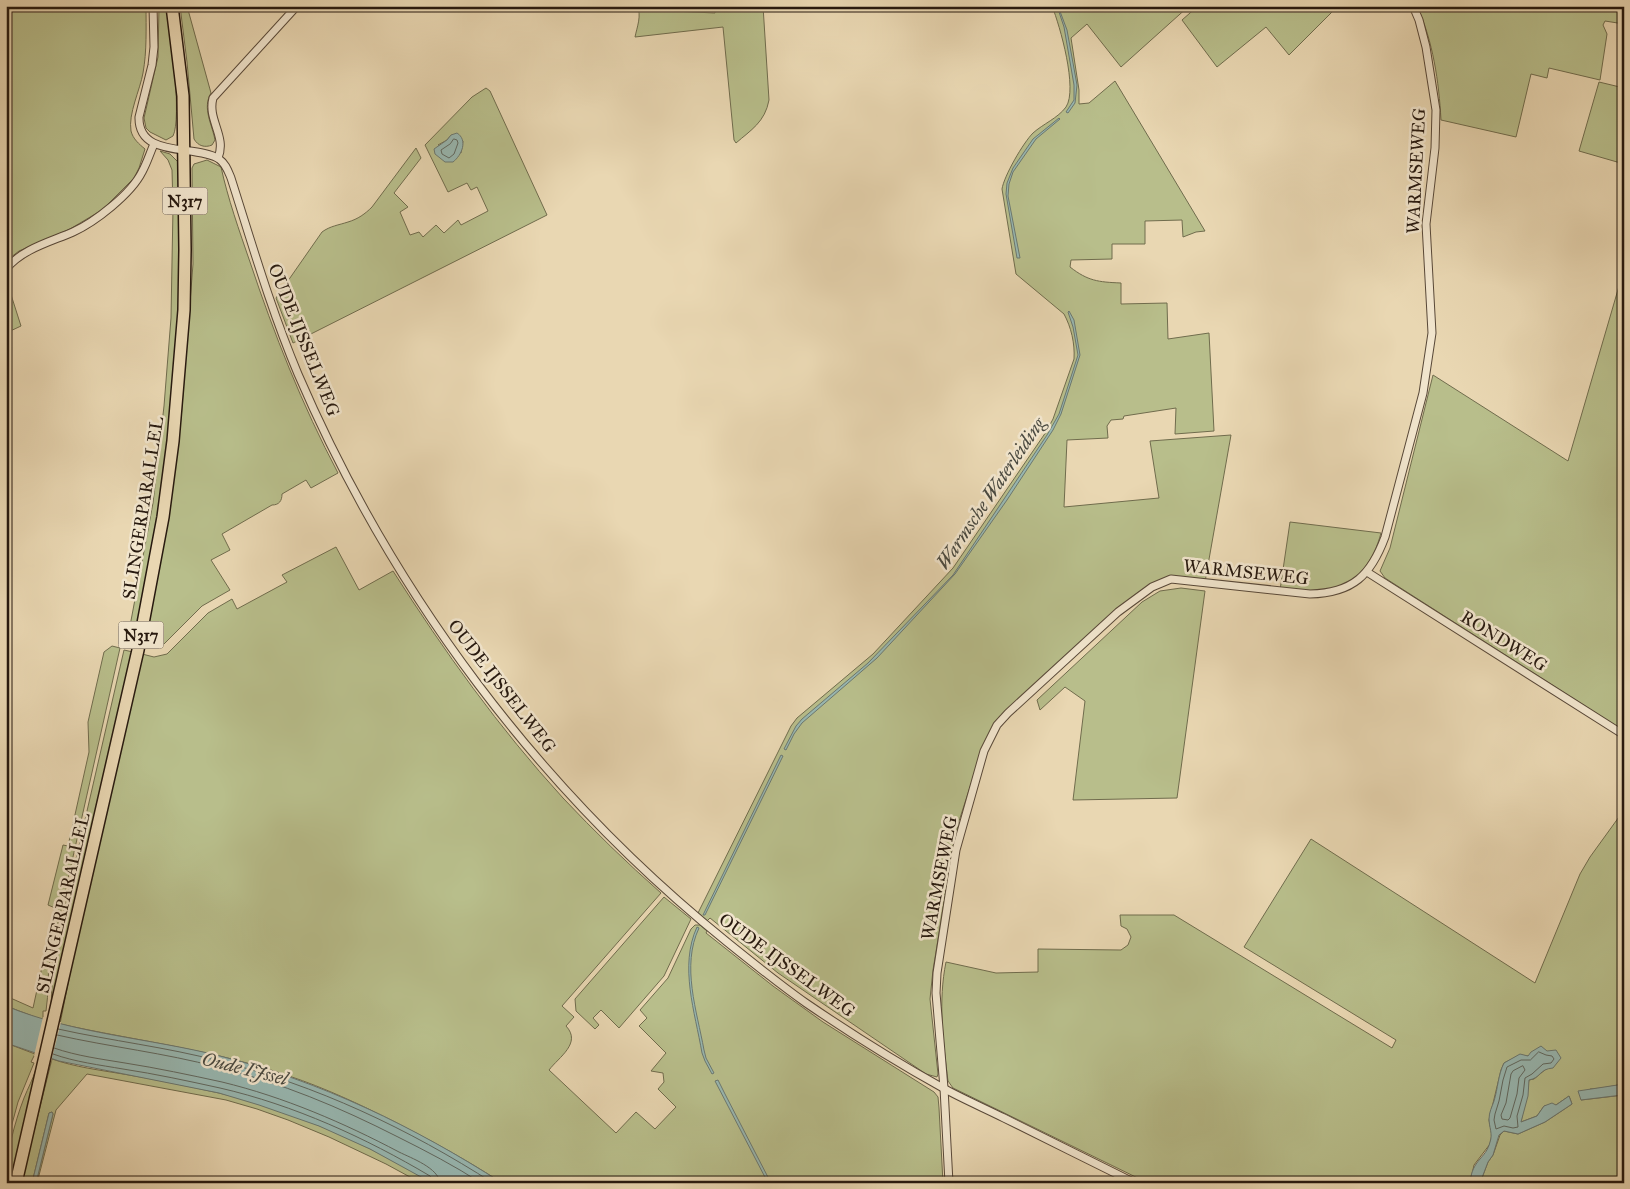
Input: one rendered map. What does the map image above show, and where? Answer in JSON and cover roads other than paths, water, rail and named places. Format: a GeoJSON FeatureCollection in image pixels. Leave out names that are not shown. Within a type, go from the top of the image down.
{"type":"FeatureCollection","features":[{"type":"Feature","properties":{"kind":"main road","name":"SLINGERPARALLEL"},"geometry":{"type":"LineString","coordinates":[[16,1183],[138,650],[163,517],[173,441],[184,310],[183,96],[172,6]]}},
{"type":"Feature","properties":{"kind":"street"},"geometry":{"type":"LineString","coordinates":[[153,6],[154,47],[152,65],[139,117],[139,125],[147,138],[154,144],[203,153],[218,158],[221,150],[221,141],[212,112],[213,98],[297,6]]}},
{"type":"Feature","properties":{"kind":"street","name":"WARMSEWEG"},"geometry":{"type":"LineString","coordinates":[[949,1183],[936,993],[940,954],[956,850],[984,751],[997,725],[1118,612],[1152,587],[1171,579],[1327,594],[1354,582],[1368,572],[1379,555],[1386,537],[1423,392],[1432,333],[1426,224],[1435,148],[1436,110],[1426,47],[1413,6]]}},
{"type":"Feature","properties":{"kind":"street"},"geometry":{"type":"LineString","coordinates":[[6,269],[16,258],[76,230],[115,203],[142,174],[154,144]]}},
{"type":"Feature","properties":{"kind":"street","name":"OUDE IJSSELWEG"},"geometry":{"type":"LineString","coordinates":[[218,158],[224,163],[229,173],[271,305],[297,371],[356,495],[417,598],[446,642],[492,703],[557,782],[591,818],[690,912],[805,1002],[944,1088],[1135,1183]]}},
{"type":"Feature","properties":{"kind":"street","name":"RONDWEG"},"geometry":{"type":"LineString","coordinates":[[1368,572],[1624,734]]}},
{"type":"Feature","properties":{"kind":"water"},"geometry":{"type":"Polygon","coordinates":[[[1057,6],[1067,30],[1077,85],[1075,103],[1068,113],[1066,112],[1074,100],[1074,85],[1064,27],[1057,6]]]}},
{"type":"Feature","properties":{"kind":"water"},"geometry":{"type":"Polygon","coordinates":[[[1059,118],[1036,139],[1013,172],[1009,184],[1008,196],[1020,258],[1017,258],[1006,194],[1007,183],[1013,168],[1033,139],[1059,118]]]}},
{"type":"Feature","properties":{"kind":"water"},"geometry":{"type":"Polygon","coordinates":[[[457,133],[463,143],[461,152],[453,162],[445,162],[435,154],[434,149],[451,135],[457,133]]]}},
{"type":"Feature","properties":{"kind":"water"},"geometry":{"type":"Polygon","coordinates":[[[1069,311],[1074,320],[1080,355],[1061,414],[1053,430],[955,574],[877,658],[802,723],[786,750],[784,749],[796,726],[802,719],[868,663],[953,575],[1047,435],[1059,414],[1078,355],[1069,311]]]}},
{"type":"Feature","properties":{"kind":"water"},"geometry":{"type":"Polygon","coordinates":[[[781,755],[783,756],[705,915],[703,915],[781,755]]]}},
{"type":"Feature","properties":{"kind":"water"},"geometry":{"type":"Polygon","coordinates":[[[697,927],[699,928],[691,958],[692,989],[704,1050],[714,1073],[712,1074],[702,1053],[690,989],[689,957],[697,927]]]}},
{"type":"Feature","properties":{"kind":"water","name":"Oude IJssel"},"geometry":{"type":"Polygon","coordinates":[[[6,1006],[58,1023],[220,1056],[294,1079],[330,1092],[401,1125],[469,1162],[502,1183],[432,1183],[370,1149],[319,1126],[259,1105],[219,1093],[59,1061],[6,1043],[6,1006]]]}},
{"type":"Feature","properties":{"kind":"water"},"geometry":{"type":"Polygon","coordinates":[[[1541,1046],[1547,1051],[1556,1050],[1561,1058],[1553,1068],[1545,1070],[1529,1080],[1528,1096],[1521,1122],[1537,1116],[1544,1106],[1552,1103],[1556,1105],[1569,1096],[1572,1104],[1545,1122],[1518,1134],[1504,1131],[1499,1135],[1493,1155],[1488,1162],[1480,1183],[1470,1183],[1473,1169],[1488,1148],[1490,1142],[1490,1114],[1504,1063],[1520,1054],[1528,1056],[1541,1046]]]}},
{"type":"Feature","properties":{"kind":"water"},"geometry":{"type":"Polygon","coordinates":[[[718,1080],[771,1183],[768,1183],[715,1081],[718,1080]]]}},
{"type":"Feature","properties":{"kind":"water"},"geometry":{"type":"Polygon","coordinates":[[[1624,1084],[1624,1095],[1581,1100],[1578,1091],[1624,1084]]]}},
{"type":"Feature","properties":{"kind":"water"},"geometry":{"type":"Polygon","coordinates":[[[52,1112],[36,1183],[32,1183],[49,1113],[52,1112]]]}},
{"type":"Feature","properties":{"kind":"water label","name":"Warmsche Waterleiding"},"geometry":{"type":"Point","coordinates":[990,493]}}]}
